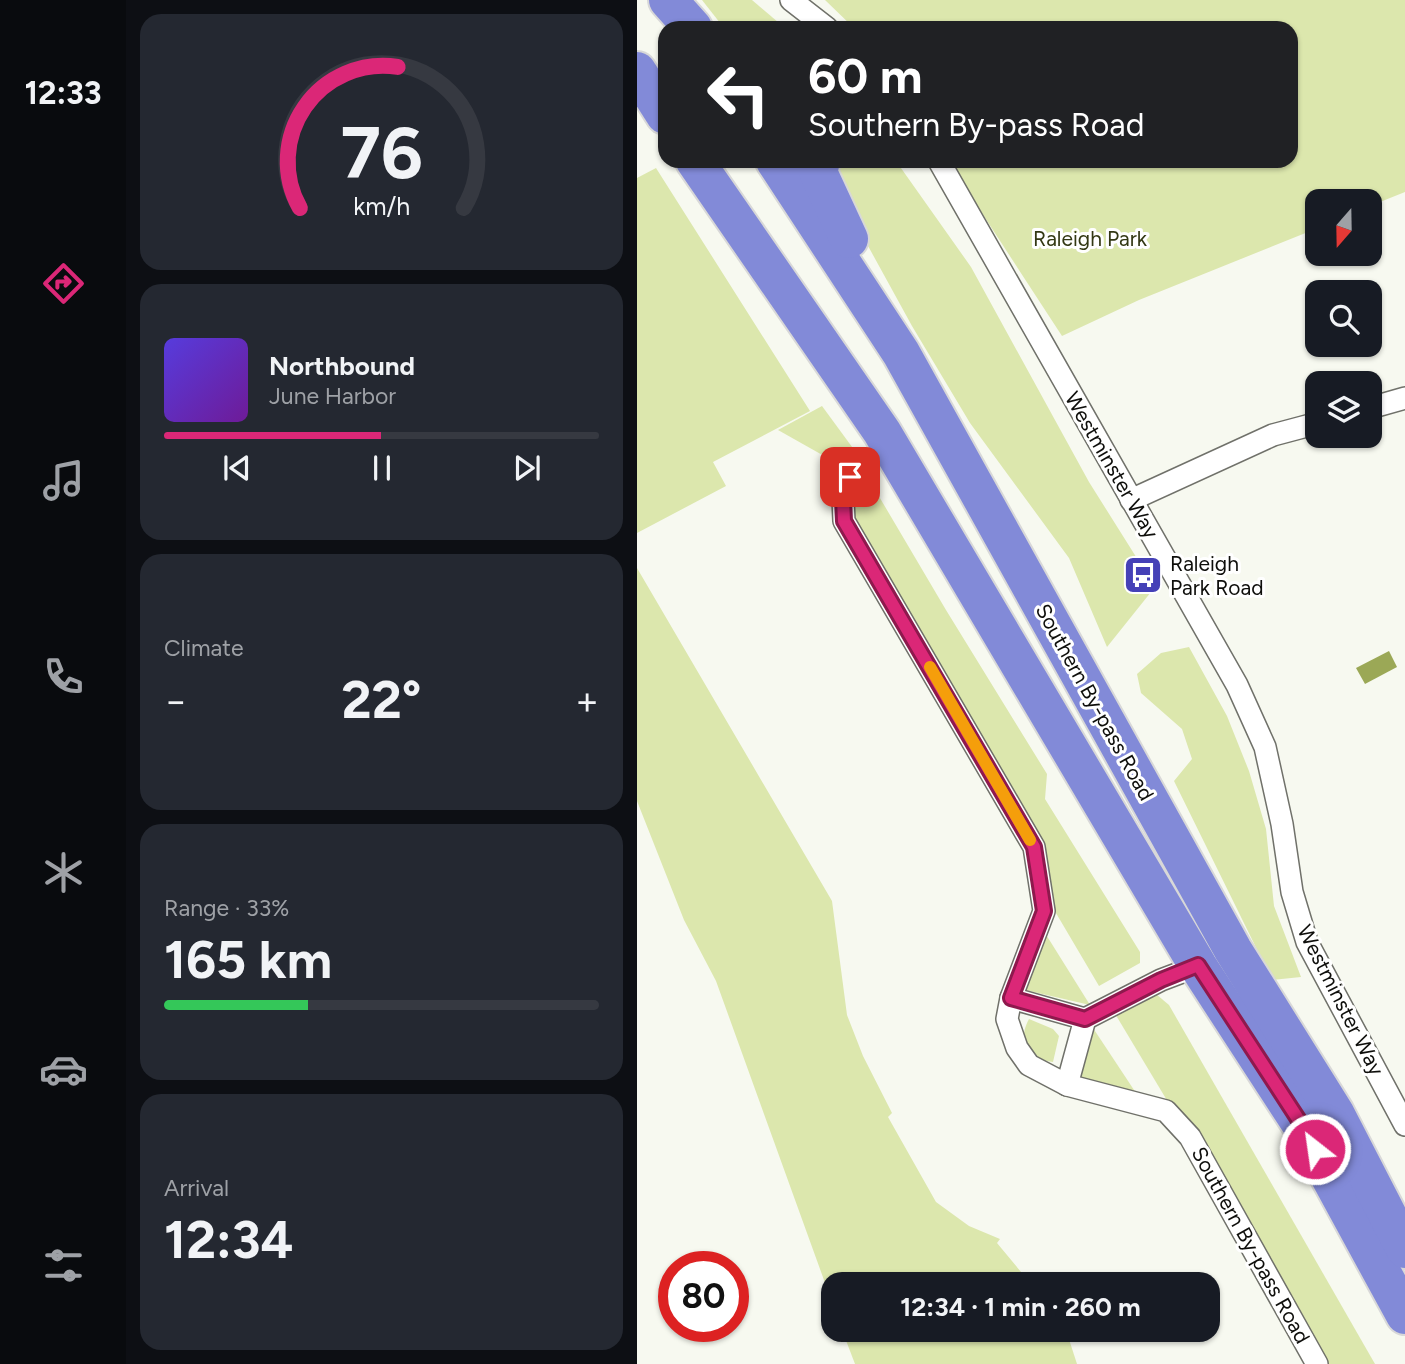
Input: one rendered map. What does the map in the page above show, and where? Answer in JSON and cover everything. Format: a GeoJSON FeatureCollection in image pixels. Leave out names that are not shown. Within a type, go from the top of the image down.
{"type":"FeatureCollection","features":[{"type":"Feature","properties":{"kind":"highway"},"geometry":{"type":"LineString","coordinates":[[668,0],[682,21]]}},
{"type":"Feature","properties":{"kind":"highway"},"geometry":{"type":"LineString","coordinates":[[668,0],[687,21]]}},
{"type":"Feature","properties":{"kind":"highway"},"geometry":{"type":"LineString","coordinates":[[637,71],[658,104]]}},
{"type":"Feature","properties":{"kind":"highway"},"geometry":{"type":"LineString","coordinates":[[637,97],[658,120]]}},
{"type":"Feature","properties":{"kind":"highway","name":"Southern By-pass Road"},"geometry":{"type":"LineString","coordinates":[[700,168],[881,432],[1198,965],[1302,1125],[1405,1315]]}},
{"type":"Feature","properties":{"kind":"highway","name":"Southern By-pass Road"},"geometry":{"type":"LineString","coordinates":[[780,168],[901,353],[1233,950],[1335,1113],[1405,1249]]}},
{"type":"Feature","properties":{"kind":"highway"},"geometry":{"type":"LineString","coordinates":[[819,168],[818,172],[901,353]]}},
{"type":"Feature","properties":{"kind":"street"},"geometry":{"type":"LineString","coordinates":[[791,0],[818,21]]}},
{"type":"Feature","properties":{"kind":"street","name":"Westminster Way"},"geometry":{"type":"LineString","coordinates":[[943,168],[1237,685],[1265,747],[1282,824],[1292,892],[1307,942],[1405,1125]]}},
{"type":"Feature","properties":{"kind":"street"},"geometry":{"type":"LineString","coordinates":[[1382,405],[1405,398]]}},
{"type":"Feature","properties":{"kind":"street"},"geometry":{"type":"LineString","coordinates":[[1131,500],[1273,435],[1305,426]]}},
{"type":"Feature","properties":{"kind":"street","name":"Southern By-pass Road"},"geometry":{"type":"LineString","coordinates":[[850,477],[843,499],[844,521],[1034,847],[1044,911],[1011,998],[1007,1019],[1017,1048],[1029,1065],[1067,1085],[1166,1111],[1190,1137],[1317,1364]]}},
{"type":"Feature","properties":{"kind":"street"},"geometry":{"type":"LineString","coordinates":[[1011,998],[1085,1019],[1161,980],[1198,965]]}},
{"type":"Feature","properties":{"kind":"street"},"geometry":{"type":"LineString","coordinates":[[1067,1085],[1085,1019]]}},
{"type":"Feature","properties":{"kind":"green space"},"geometry":{"type":"Polygon","coordinates":[[[702,0],[752,0],[777,21],[718,21],[702,0]]]}},
{"type":"Feature","properties":{"kind":"green space","name":"Raleigh Park"},"geometry":{"type":"Polygon","coordinates":[[[825,0],[1405,0],[1405,192],[1383,201],[1383,189],[1305,189],[1305,233],[1139,300],[1062,336],[953,168],[1298,168],[1298,21],[847,21],[825,0]]]}},
{"type":"Feature","properties":{"kind":"green space"},"geometry":{"type":"Polygon","coordinates":[[[656,168],[810,411],[713,462],[726,486],[637,533],[637,178],[656,168]]]}},
{"type":"Feature","properties":{"kind":"green space"},"geometry":{"type":"Polygon","coordinates":[[[839,168],[901,168],[971,267],[1089,482],[1155,587],[1107,647],[1069,558],[970,423],[912,326],[834,184],[839,168]]]}},
{"type":"Feature","properties":{"kind":"green space"},"geometry":{"type":"Polygon","coordinates":[[[822,406],[855,451],[846,459],[833,461],[778,430],[822,406]]]}},
{"type":"Feature","properties":{"kind":"green space"},"geometry":{"type":"Polygon","coordinates":[[[864,471],[1047,774],[1045,799],[1140,952],[1140,963],[1099,986],[1053,908],[1040,851],[852,524],[853,488],[864,471]]]}},
{"type":"Feature","properties":{"kind":"green space"},"geometry":{"type":"Polygon","coordinates":[[[637,568],[832,901],[847,1015],[863,1056],[892,1113],[888,1117],[936,1202],[969,1226],[1000,1239],[997,1243],[1021,1272],[821,1272],[716,981],[684,920],[637,801],[637,568]]]}},
{"type":"Feature","properties":{"kind":"green space"},"geometry":{"type":"Polygon","coordinates":[[[1189,647],[1227,716],[1249,771],[1266,829],[1274,906],[1301,977],[1272,980],[1174,781],[1192,759],[1182,729],[1141,693],[1137,674],[1161,653],[1189,647]]]}},
{"type":"Feature","properties":{"kind":"green space"},"geometry":{"type":"Polygon","coordinates":[[[1045,933],[1090,1005],[1025,990],[1045,933]]]}},
{"type":"Feature","properties":{"kind":"green space"},"geometry":{"type":"Polygon","coordinates":[[[1156,994],[1169,1005],[1375,1364],[1325,1364],[1114,1012],[1156,994]]]}},
{"type":"Feature","properties":{"kind":"green space"},"geometry":{"type":"Polygon","coordinates":[[[1029,1019],[1053,1029],[1059,1036],[1053,1062],[1033,1059],[1030,1054],[1024,1035],[1029,1019]]]}},
{"type":"Feature","properties":{"kind":"green space"},"geometry":{"type":"Polygon","coordinates":[[[1093,1028],[1136,1093],[1078,1077],[1093,1028]]]}},
{"type":"Feature","properties":{"kind":"green space"},"geometry":{"type":"Polygon","coordinates":[[[847,1342],[1070,1342],[1077,1364],[855,1364],[847,1342]]]}},
{"type":"Feature","properties":{"kind":"shaded area"},"geometry":{"type":"Polygon","coordinates":[[[1389,651],[1397,667],[1365,684],[1356,668],[1389,651]]]}},
{"type":"Feature","properties":{"kind":"slow traffic"},"geometry":{"type":"LineString","coordinates":[[930,667],[1030,840]]}},
{"type":"Feature","properties":{"kind":"place","name":"Raleigh Park Road"},"geometry":{"type":"Point","coordinates":[1143,575]}},
{"type":"Feature","properties":{"kind":"route"},"geometry":{"type":"LineString","coordinates":[[850,477],[843,499],[844,521],[1034,847],[1044,911],[1011,998],[1085,1019],[1161,980],[1198,965],[1315,1149]]}}]}
